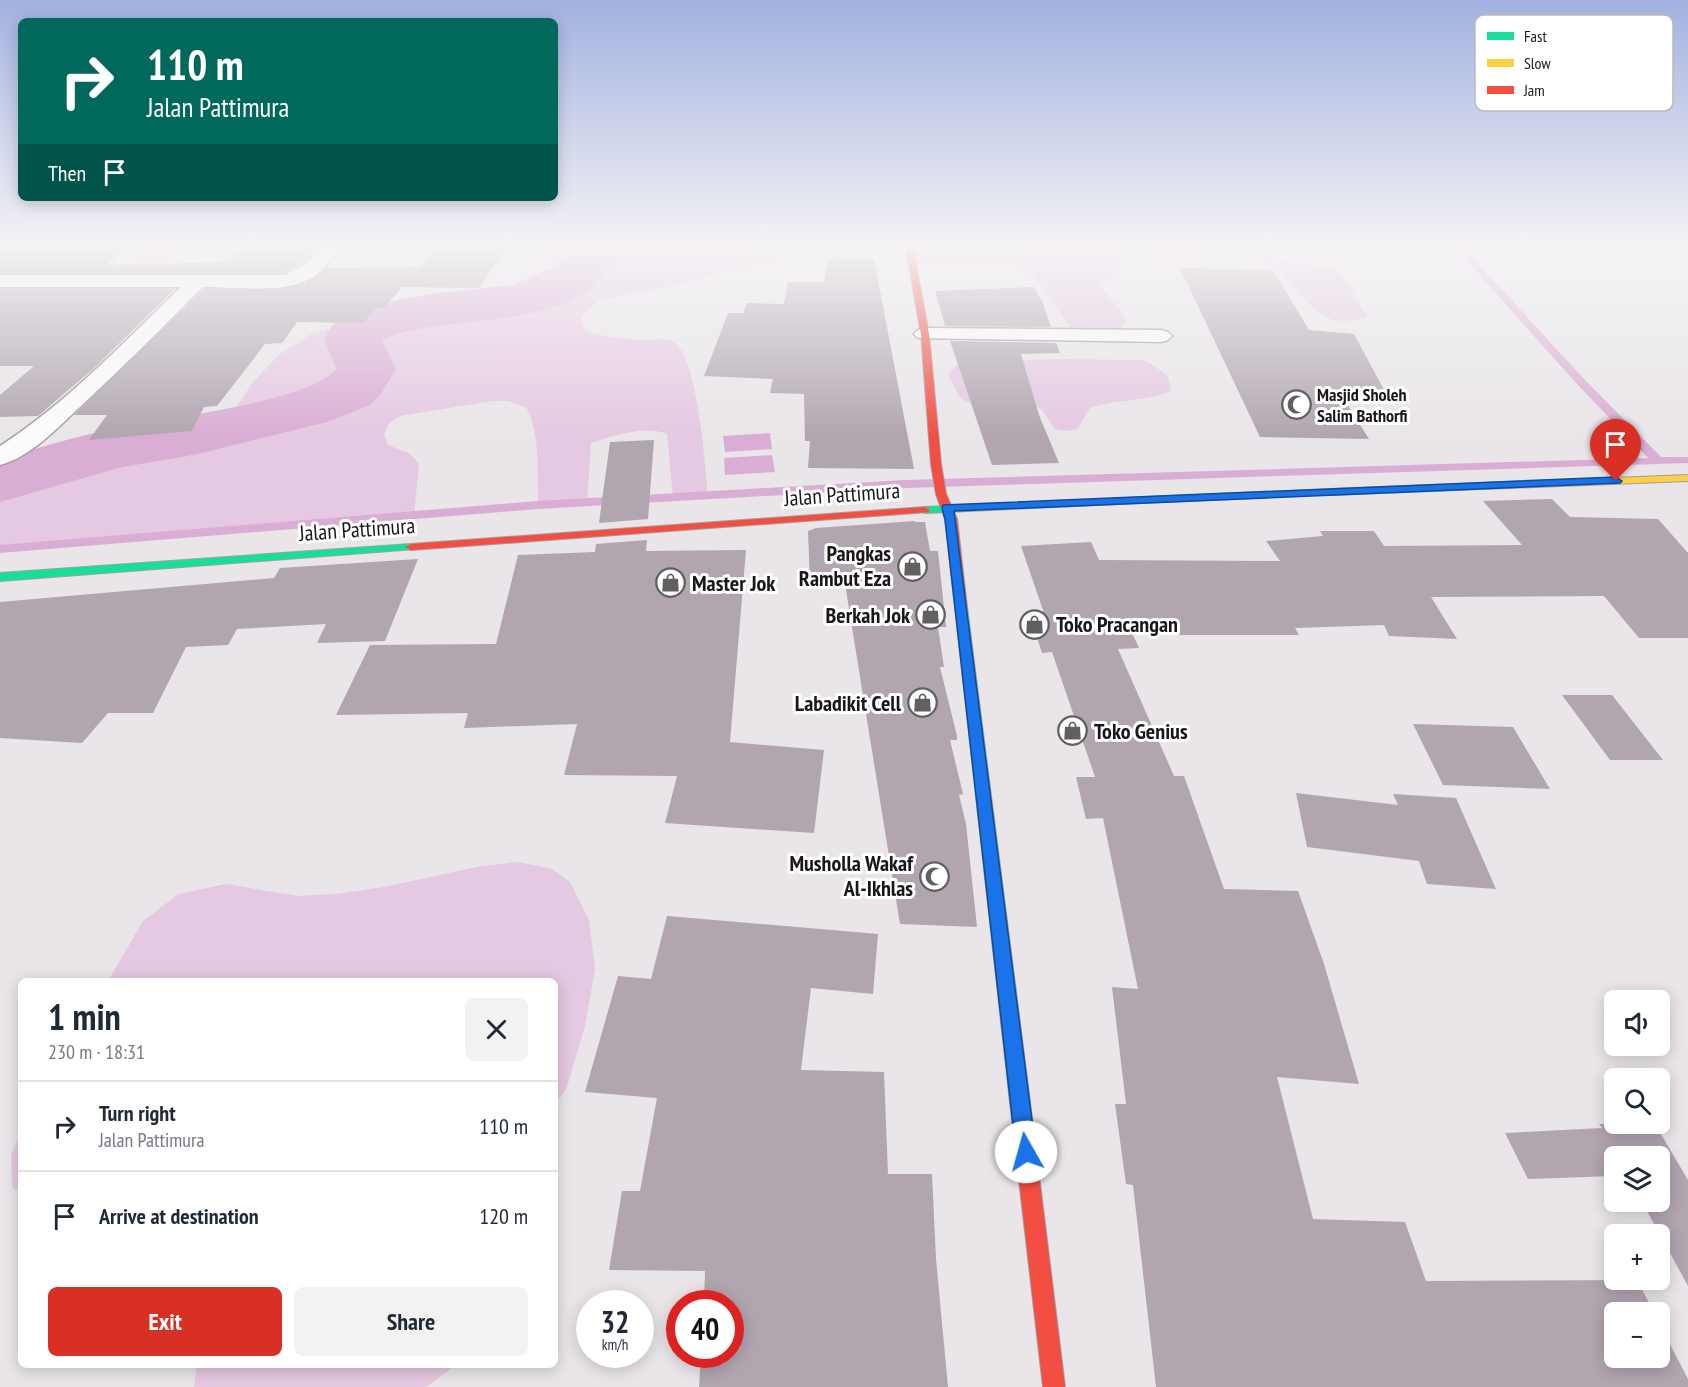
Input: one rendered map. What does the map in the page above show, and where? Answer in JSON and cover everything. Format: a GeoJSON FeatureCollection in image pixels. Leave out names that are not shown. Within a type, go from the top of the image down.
{"type":"FeatureCollection","features":[{"type":"Feature","properties":{"kind":"main road"},"geometry":{"type":"LineString","coordinates":[[920,308],[925,334],[936,464],[941,494],[951,519],[1054,1387]]}},
{"type":"Feature","properties":{"kind":"main road","name":"Jalan Pattimura"},"geometry":{"type":"LineString","coordinates":[[0,578],[947,508],[1688,478]]}},
{"type":"Feature","properties":{"kind":"street"},"geometry":{"type":"LineString","coordinates":[[0,457],[37,433],[120,358],[171,308]]}},
{"type":"Feature","properties":{"kind":"street"},"geometry":{"type":"LineString","coordinates":[[925,334],[1161,336]]}},
{"type":"Feature","properties":{"kind":"shaded area"},"geometry":{"type":"Polygon","coordinates":[[[395,308],[591,308],[581,317],[585,331],[622,338],[672,341],[681,350],[694,387],[708,495],[673,497],[667,434],[639,431],[591,443],[587,502],[538,505],[536,442],[531,418],[526,407],[508,401],[492,401],[400,416],[389,423],[384,435],[388,445],[410,454],[419,464],[414,516],[0,549],[0,481],[108,450],[198,434],[235,409],[253,382],[280,354],[313,333],[327,329],[360,329],[395,308]]]}},
{"type":"Feature","properties":{"kind":"shaded area"},"geometry":{"type":"Polygon","coordinates":[[[1057,308],[1119,308],[1126,322],[1116,335],[1075,335],[1057,308]]]}},
{"type":"Feature","properties":{"kind":"shaded area"},"geometry":{"type":"Polygon","coordinates":[[[1313,308],[1362,308],[1367,317],[1350,321],[1336,320],[1325,317],[1313,308]]]}},
{"type":"Feature","properties":{"kind":"shaded area"},"geometry":{"type":"Polygon","coordinates":[[[1057,359],[1141,360],[1150,363],[1168,376],[1171,391],[1161,395],[1090,408],[1078,428],[1068,431],[1055,429],[1043,411],[1036,406],[966,402],[959,396],[948,374],[957,364],[970,362],[1057,359]]]}},
{"type":"Feature","properties":{"kind":"shaded area"},"geometry":{"type":"Polygon","coordinates":[[[770,433],[772,449],[725,452],[723,436],[770,433]]]}},
{"type":"Feature","properties":{"kind":"shaded area"},"geometry":{"type":"Polygon","coordinates":[[[772,455],[775,472],[725,475],[724,458],[772,455]]]}},
{"type":"Feature","properties":{"kind":"shaded area"},"geometry":{"type":"Polygon","coordinates":[[[518,862],[552,869],[570,882],[589,920],[595,969],[585,1026],[566,1090],[558,1099],[558,978],[110,978],[143,921],[179,894],[226,884],[298,896],[336,894],[384,887],[482,866],[518,862]]]}},
{"type":"Feature","properties":{"kind":"shaded area"},"geometry":{"type":"Polygon","coordinates":[[[18,1140],[18,1190],[12,1188],[11,1155],[18,1140]]]}},
{"type":"Feature","properties":{"kind":"shaded area"},"geometry":{"type":"Polygon","coordinates":[[[197,1368],[452,1368],[426,1387],[194,1387],[197,1368]]]}},
{"type":"Feature","properties":{"kind":"building"},"geometry":{"type":"Polygon","coordinates":[[[0,308],[156,308],[93,369],[38,416],[0,417],[0,395],[34,366],[0,366],[0,308]]]}},
{"type":"Feature","properties":{"kind":"building"},"geometry":{"type":"Polygon","coordinates":[[[185,308],[384,308],[376,308],[363,323],[297,322],[282,343],[265,344],[217,406],[204,407],[192,431],[89,440],[107,415],[74,415],[185,308]]]}},
{"type":"Feature","properties":{"kind":"building"},"geometry":{"type":"Polygon","coordinates":[[[745,308],[883,308],[914,469],[808,468],[810,441],[805,441],[804,394],[770,393],[773,379],[704,376],[728,313],[743,313],[745,308]]]}},
{"type":"Feature","properties":{"kind":"building"},"geometry":{"type":"Polygon","coordinates":[[[940,308],[1045,308],[1051,327],[945,326],[940,308]]]}},
{"type":"Feature","properties":{"kind":"building"},"geometry":{"type":"Polygon","coordinates":[[[1199,308],[1296,308],[1309,330],[1354,334],[1390,401],[1344,399],[1369,439],[1260,437],[1199,308]]]}},
{"type":"Feature","properties":{"kind":"building"},"geometry":{"type":"Polygon","coordinates":[[[950,341],[1056,343],[1060,353],[1021,354],[1039,415],[1059,463],[992,465],[950,341]]]}},
{"type":"Feature","properties":{"kind":"building"},"geometry":{"type":"Polygon","coordinates":[[[654,440],[648,519],[599,523],[610,442],[654,440]]]}},
{"type":"Feature","properties":{"kind":"building"},"geometry":{"type":"Polygon","coordinates":[[[1552,499],[1570,517],[1658,519],[1688,553],[1688,638],[1639,638],[1604,596],[1431,597],[1457,639],[1389,636],[1384,625],[1295,628],[1299,635],[1133,635],[1139,648],[1118,649],[1174,776],[1184,776],[1224,889],[1298,891],[1324,964],[1359,1084],[1277,1077],[1313,1219],[1405,1222],[1426,1281],[1604,1280],[1604,1290],[1642,1290],[1649,1302],[1604,1302],[1604,1368],[1670,1368],[1670,1344],[1688,1379],[1688,1387],[1156,1387],[1133,1185],[1126,1184],[1115,1104],[1126,1104],[1112,987],[1138,989],[1103,818],[1086,819],[1076,777],[1095,777],[1052,652],[1042,653],[1030,616],[1045,616],[1021,546],[1091,542],[1099,560],[1280,561],[1266,541],[1323,536],[1320,531],[1374,531],[1384,546],[1522,545],[1483,501],[1552,499]]]}},
{"type":"Feature","properties":{"kind":"building"},"geometry":{"type":"Polygon","coordinates":[[[925,522],[930,551],[938,551],[946,627],[938,627],[944,667],[940,667],[957,736],[957,740],[950,740],[963,794],[959,795],[966,824],[977,927],[900,924],[845,584],[810,584],[808,531],[816,528],[925,522]]]}},
{"type":"Feature","properties":{"kind":"building"},"geometry":{"type":"Polygon","coordinates":[[[647,540],[646,551],[746,550],[730,742],[824,750],[814,833],[665,823],[677,776],[564,775],[577,724],[464,728],[468,713],[336,715],[370,645],[496,644],[518,555],[595,552],[596,544],[647,540]]]}},
{"type":"Feature","properties":{"kind":"building"},"geometry":{"type":"Polygon","coordinates":[[[418,559],[385,641],[317,643],[326,624],[237,629],[228,645],[186,647],[153,713],[108,713],[82,743],[0,738],[0,602],[274,578],[280,568],[418,559]]]}},
{"type":"Feature","properties":{"kind":"building"},"geometry":{"type":"Polygon","coordinates":[[[1562,695],[1612,695],[1663,760],[1610,760],[1562,695]]]}},
{"type":"Feature","properties":{"kind":"building"},"geometry":{"type":"Polygon","coordinates":[[[1413,724],[1513,727],[1550,789],[1443,785],[1413,724]]]}},
{"type":"Feature","properties":{"kind":"building"},"geometry":{"type":"Polygon","coordinates":[[[1296,793],[1398,805],[1393,794],[1456,798],[1496,889],[1427,884],[1419,861],[1307,847],[1296,793]]]}},
{"type":"Feature","properties":{"kind":"building"},"geometry":{"type":"Polygon","coordinates":[[[667,916],[878,934],[873,994],[811,988],[801,1070],[884,1072],[888,1174],[932,1174],[936,1259],[948,1387],[699,1387],[700,1368],[744,1368],[744,1290],[704,1290],[705,1271],[609,1270],[622,1191],[640,1191],[657,1098],[585,1092],[618,976],[651,979],[667,916]]]}},
{"type":"Feature","properties":{"kind":"building"},"geometry":{"type":"Polygon","coordinates":[[[1599,1124],[1604,1124],[1604,1134],[1661,1134],[1668,1146],[1604,1146],[1604,1176],[1528,1179],[1505,1133],[1602,1128],[1599,1124]]]}},
{"type":"Feature","properties":{"kind":"building"},"geometry":{"type":"Polygon","coordinates":[[[1670,1149],[1688,1180],[1688,1286],[1670,1253],[1670,1224],[1654,1224],[1647,1212],[1670,1212],[1670,1149]]]}},
{"type":"Feature","properties":{"kind":"waterway"},"geometry":{"type":"LineString","coordinates":[[0,481],[108,450],[198,434],[305,409],[348,392],[359,382],[366,369],[352,338],[363,328],[404,314],[453,308]]}},
{"type":"Feature","properties":{"kind":"waterway"},"geometry":{"type":"LineString","coordinates":[[1514,308],[1580,381],[1658,461]]}},
{"type":"Feature","properties":{"kind":"waterway"},"geometry":{"type":"LineString","coordinates":[[1658,461],[1688,460]]}},
{"type":"Feature","properties":{"kind":"waterway"},"geometry":{"type":"LineString","coordinates":[[0,549],[538,505],[905,484],[1658,461]]}},
{"type":"Feature","properties":{"kind":"traffic: fast"},"geometry":{"type":"LineString","coordinates":[[925,510],[1331,492]]}},
{"type":"Feature","properties":{"kind":"traffic: fast"},"geometry":{"type":"LineString","coordinates":[[0,577],[411,547]]}},
{"type":"Feature","properties":{"kind":"traffic: fast"},"geometry":{"type":"LineString","coordinates":[[961,607],[1020,1102]]}},
{"type":"Feature","properties":{"kind":"traffic: slow"},"geometry":{"type":"LineString","coordinates":[[1331,492],[1688,478]]}},
{"type":"Feature","properties":{"kind":"traffic: jam"},"geometry":{"type":"LineString","coordinates":[[920,308],[925,334],[936,464],[941,494],[951,519],[961,607]]}},
{"type":"Feature","properties":{"kind":"traffic: jam"},"geometry":{"type":"LineString","coordinates":[[411,547],[925,510]]}},
{"type":"Feature","properties":{"kind":"traffic: jam"},"geometry":{"type":"LineString","coordinates":[[1020,1102],[1054,1387]]}},
{"type":"Feature","properties":{"kind":"place","name":"Masjid Sholeh Salim Bathorfi"},"geometry":{"type":"Point","coordinates":[1296,405]}},
{"type":"Feature","properties":{"kind":"place","name":"Pangkas Rambut Eza"},"geometry":{"type":"Point","coordinates":[912,566]}},
{"type":"Feature","properties":{"kind":"place","name":"Master Jok"},"geometry":{"type":"Point","coordinates":[671,583]}},
{"type":"Feature","properties":{"kind":"place","name":"Berkah Jok"},"geometry":{"type":"Point","coordinates":[931,615]}},
{"type":"Feature","properties":{"kind":"place","name":"Toko Pracangan"},"geometry":{"type":"Point","coordinates":[1035,624]}},
{"type":"Feature","properties":{"kind":"place","name":"Labadikit Cell"},"geometry":{"type":"Point","coordinates":[922,703]}},
{"type":"Feature","properties":{"kind":"place","name":"Toko Genius"},"geometry":{"type":"Point","coordinates":[1073,731]}},
{"type":"Feature","properties":{"kind":"place","name":"Musholla Wakaf Al-Ikhlas"},"geometry":{"type":"Point","coordinates":[934,876]}},
{"type":"Feature","properties":{"kind":"route"},"geometry":{"type":"LineString","coordinates":[[1026,1152],[951,519],[947,508],[1616,481]]}}]}
